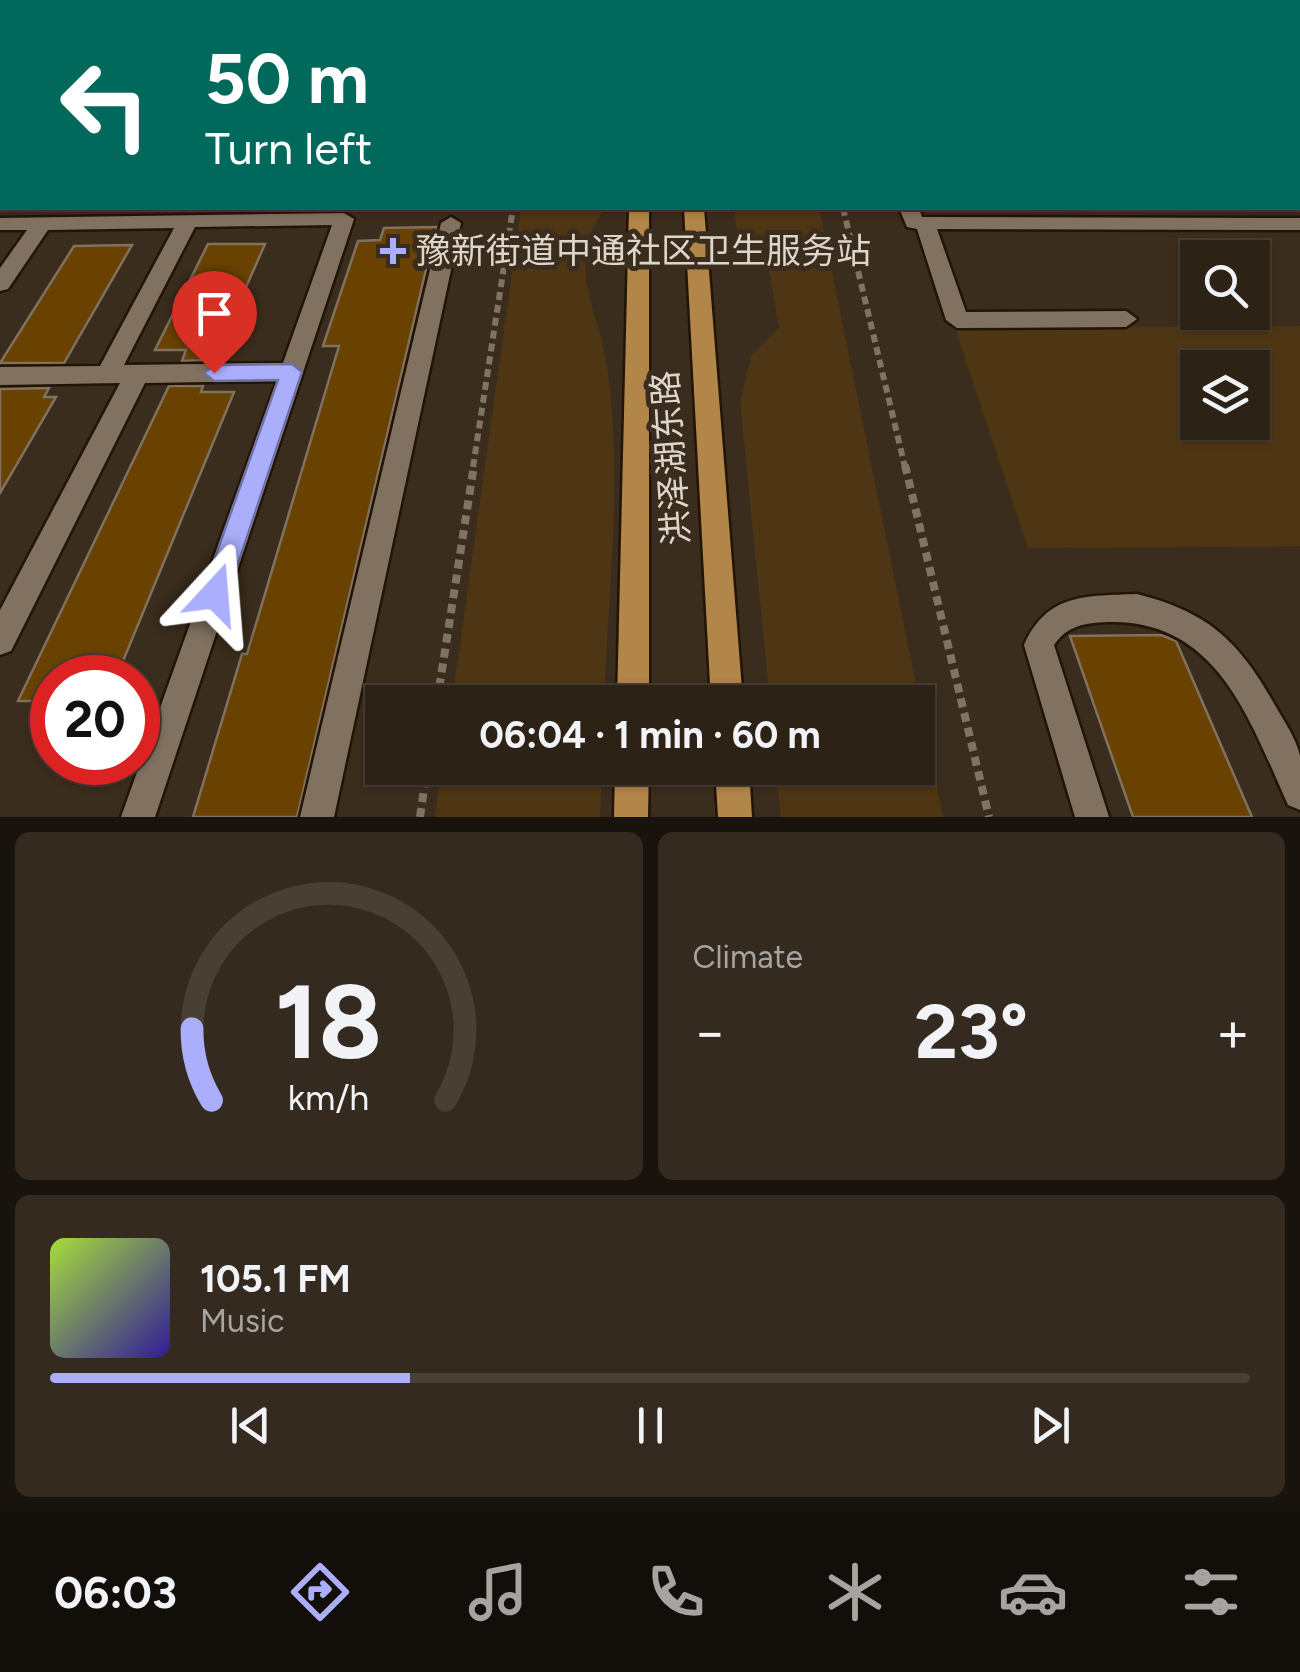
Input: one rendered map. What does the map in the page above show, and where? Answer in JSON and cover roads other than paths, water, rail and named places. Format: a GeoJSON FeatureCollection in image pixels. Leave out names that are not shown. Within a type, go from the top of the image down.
{"type":"FeatureCollection","features":[{"type":"Feature","properties":{"kind":"main road","name":"洪泽湖东路"},"geometry":{"type":"LineString","coordinates":[[632,685],[640,210]]}},
{"type":"Feature","properties":{"kind":"main road","name":"洪泽湖东路"},"geometry":{"type":"LineString","coordinates":[[694,210],[727,685]]}},
{"type":"Feature","properties":{"kind":"main road"},"geometry":{"type":"LineString","coordinates":[[631,817],[632,785]]}},
{"type":"Feature","properties":{"kind":"main road"},"geometry":{"type":"LineString","coordinates":[[733,785],[735,817]]}},
{"type":"Feature","properties":{"kind":"lane"},"geometry":{"type":"LineString","coordinates":[[0,224],[42,224],[76,215],[188,222],[227,214],[344,220],[138,817]]}},
{"type":"Feature","properties":{"kind":"lane"},"geometry":{"type":"LineString","coordinates":[[1126,319],[957,320],[917,215],[1211,216],[1300,224]]}},
{"type":"Feature","properties":{"kind":"lane"},"geometry":{"type":"LineString","coordinates":[[107,374],[188,222]]}},
{"type":"Feature","properties":{"kind":"lane"},"geometry":{"type":"LineString","coordinates":[[317,817],[451,222]]}},
{"type":"Feature","properties":{"kind":"lane"},"geometry":{"type":"LineString","coordinates":[[0,284],[42,224]]}},
{"type":"Feature","properties":{"kind":"lane"},"geometry":{"type":"LineString","coordinates":[[0,376],[292,372]]}},
{"type":"Feature","properties":{"kind":"lane"},"geometry":{"type":"LineString","coordinates":[[0,641],[138,374]]}},
{"type":"Feature","properties":{"kind":"lane"},"geometry":{"type":"LineString","coordinates":[[1092,817],[1039,645],[1045,628],[1058,618],[1106,608],[1160,612],[1186,620],[1209,639],[1242,679],[1290,750],[1300,793]]}},
{"type":"Feature","properties":{"kind":"place","name":"豫新街道中通社区卫生服务站"},"geometry":{"type":"Point","coordinates":[393,251]}}]}
